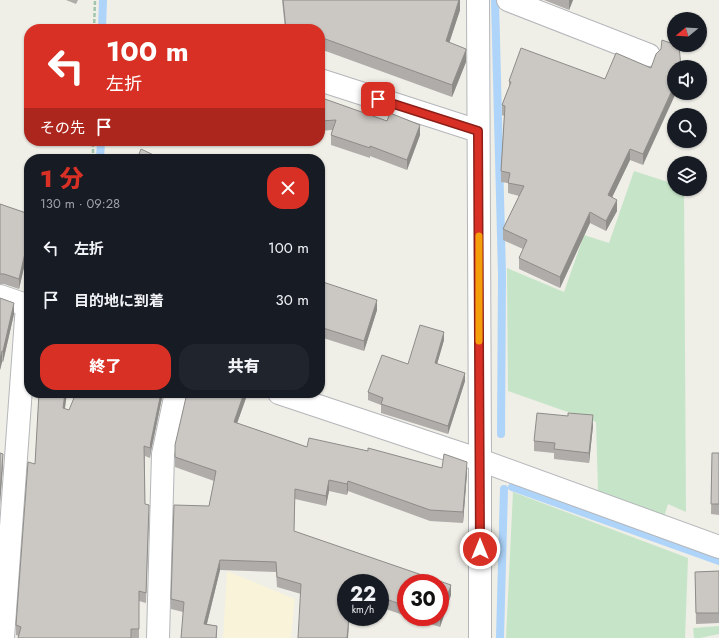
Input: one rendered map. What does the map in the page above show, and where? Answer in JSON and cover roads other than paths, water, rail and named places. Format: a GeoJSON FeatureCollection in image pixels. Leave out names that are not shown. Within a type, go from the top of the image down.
{"type":"FeatureCollection","features":[{"type":"Feature","properties":{"kind":"street"},"geometry":{"type":"LineString","coordinates":[[478,0],[480,638]]}},
{"type":"Feature","properties":{"kind":"street"},"geometry":{"type":"LineString","coordinates":[[508,0],[649,55]]}},
{"type":"Feature","properties":{"kind":"street"},"geometry":{"type":"LineString","coordinates":[[325,82],[478,131]]}},
{"type":"Feature","properties":{"kind":"street"},"geometry":{"type":"LineString","coordinates":[[0,296],[24,304]]}},
{"type":"Feature","properties":{"kind":"street"},"geometry":{"type":"LineString","coordinates":[[3,638],[24,358]]}},
{"type":"Feature","properties":{"kind":"street"},"geometry":{"type":"LineString","coordinates":[[158,638],[164,454],[175,398]]}},
{"type":"Feature","properties":{"kind":"street"},"geometry":{"type":"LineString","coordinates":[[294,398],[480,460],[719,547]]}},
{"type":"Feature","properties":{"kind":"waterway"},"geometry":{"type":"LineString","coordinates":[[102,24],[103,0]]}},
{"type":"Feature","properties":{"kind":"waterway"},"geometry":{"type":"LineString","coordinates":[[495,0],[502,275],[501,434]]}},
{"type":"Feature","properties":{"kind":"waterway"},"geometry":{"type":"LineString","coordinates":[[100,154],[101,146]]}},
{"type":"Feature","properties":{"kind":"waterway"},"geometry":{"type":"LineString","coordinates":[[512,487],[719,561]]}},
{"type":"Feature","properties":{"kind":"waterway"},"geometry":{"type":"LineString","coordinates":[[500,638],[504,489]]}}]}
